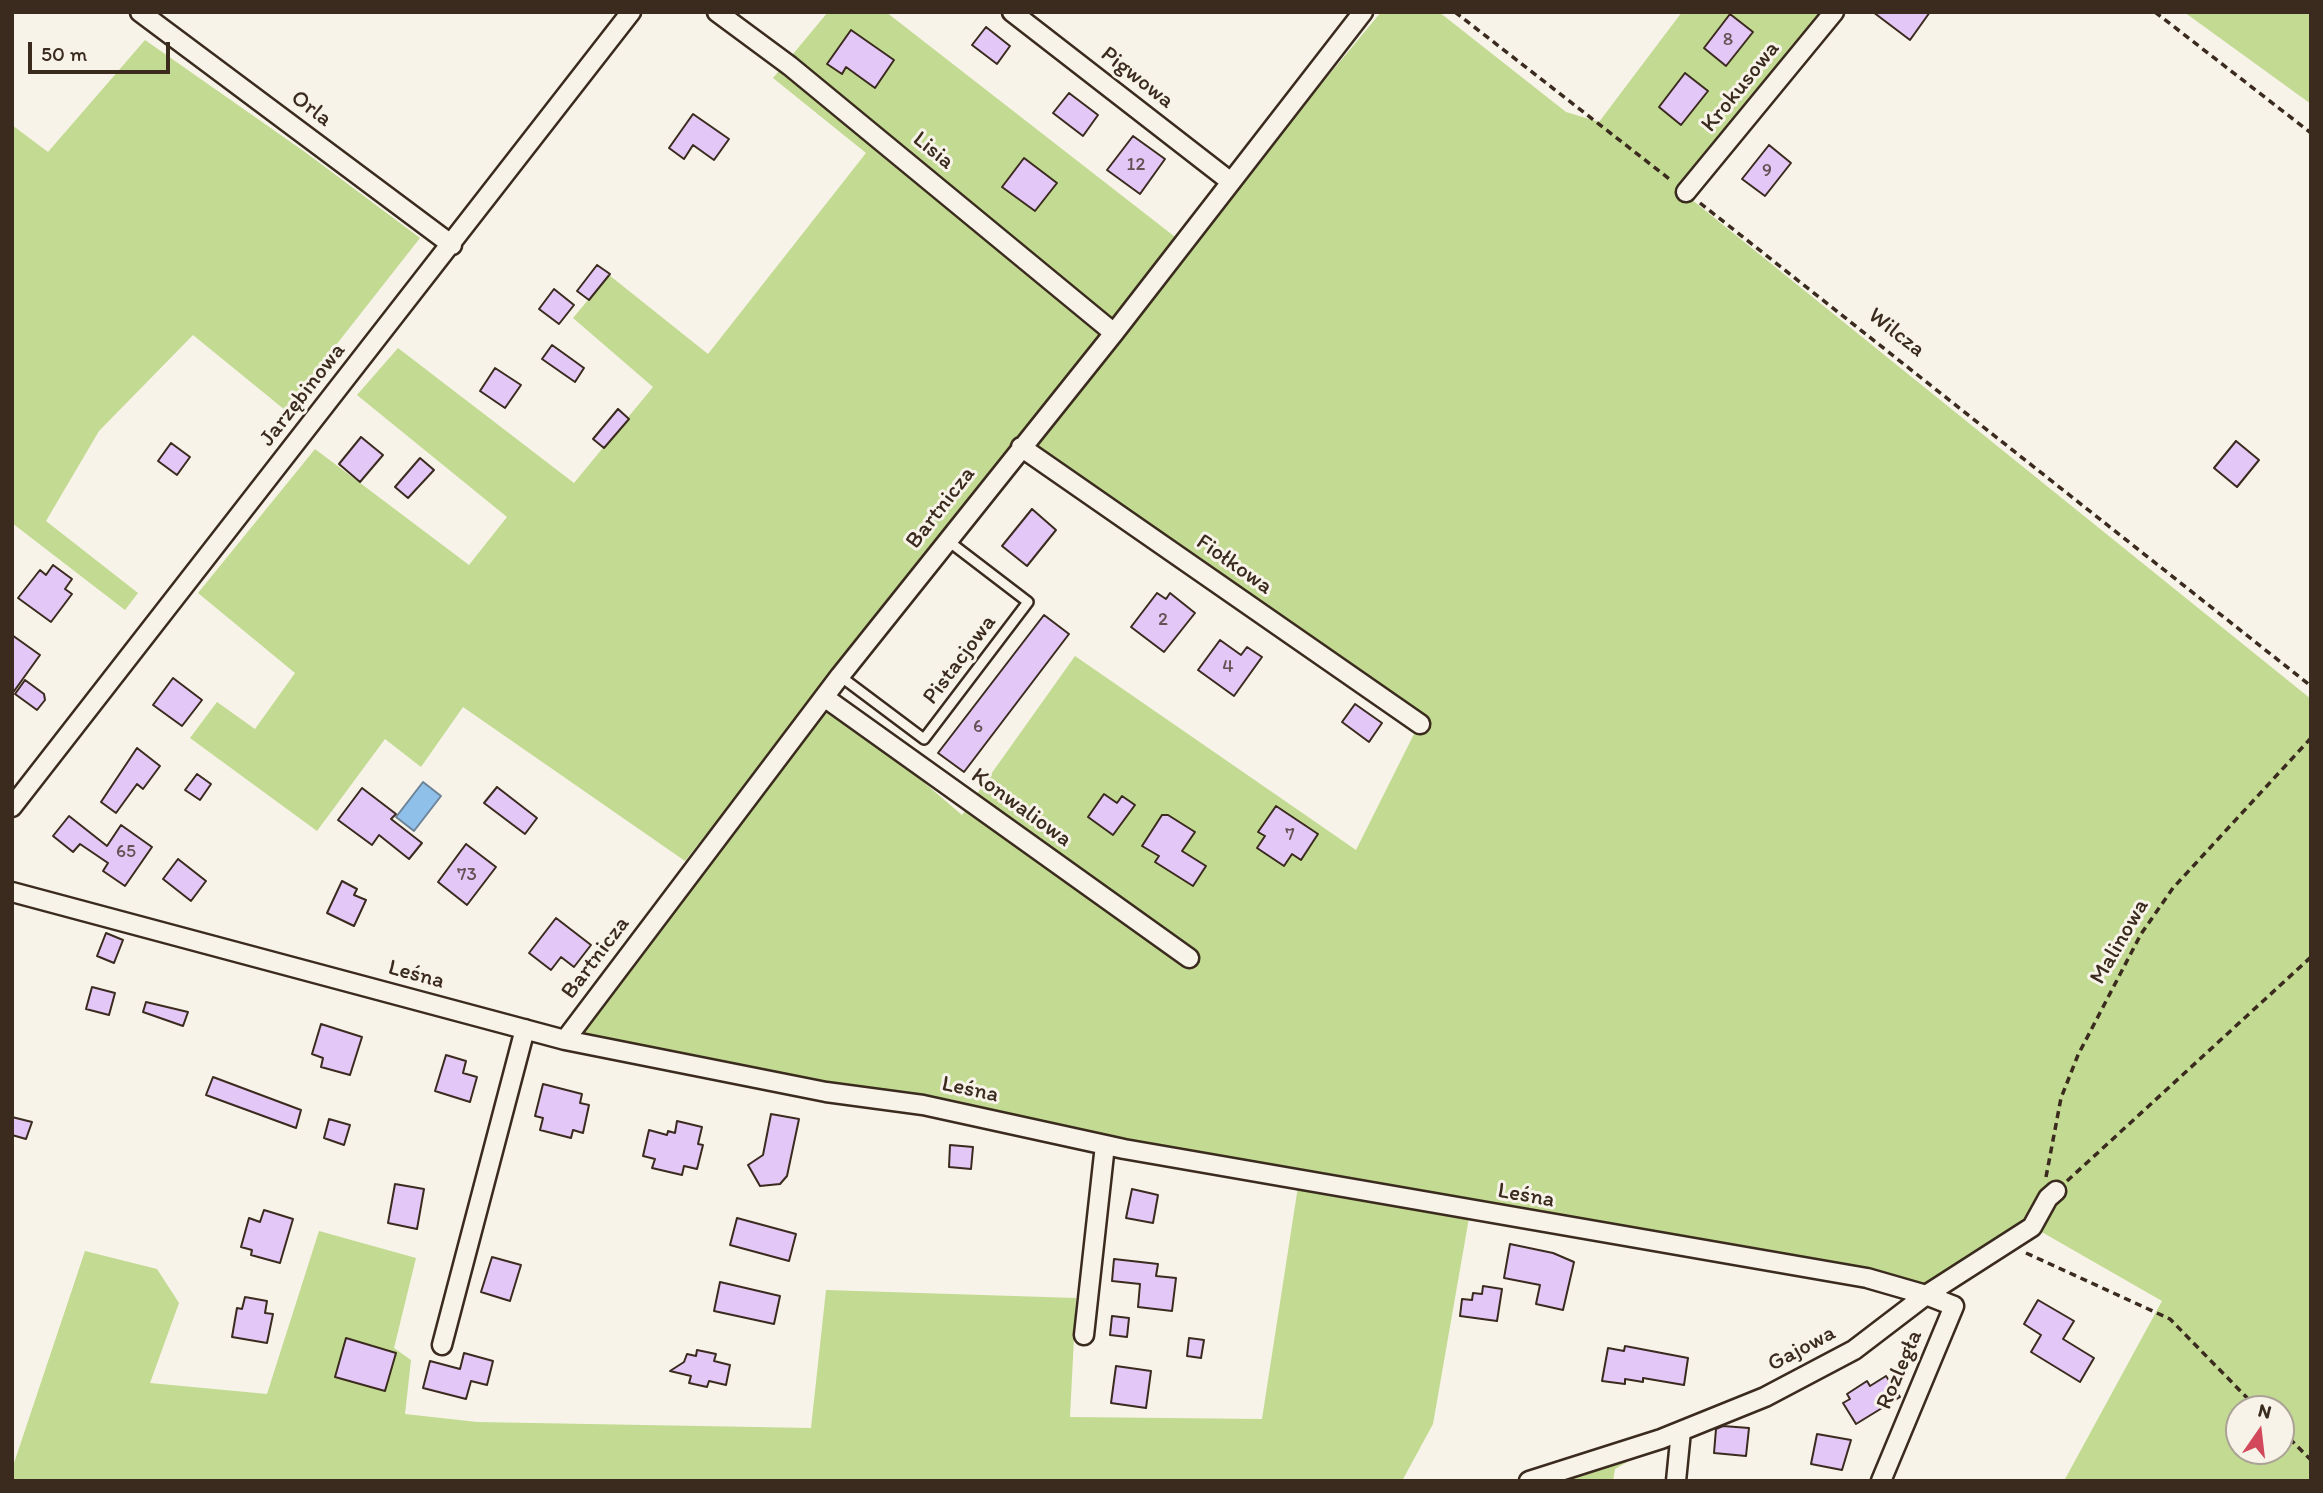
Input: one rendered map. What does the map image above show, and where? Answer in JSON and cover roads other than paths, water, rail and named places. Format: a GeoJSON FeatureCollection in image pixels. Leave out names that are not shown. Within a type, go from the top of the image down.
{"type":"FeatureCollection","features":[{"type":"Feature","properties":{"kind":"street","name":"Orla"},"geometry":{"type":"LineString","coordinates":[[140,12],[452,245]]}},
{"type":"Feature","properties":{"kind":"street","name":"Jarzębinowa"},"geometry":{"type":"LineString","coordinates":[[12,807],[631,12]]}},
{"type":"Feature","properties":{"kind":"street","name":"Lisia"},"geometry":{"type":"LineString","coordinates":[[716,12],[790,66],[1114,333]]}},
{"type":"Feature","properties":{"kind":"street","name":"Pigwowa"},"geometry":{"type":"LineString","coordinates":[[1012,12],[1231,182]]}},
{"type":"Feature","properties":{"kind":"street","name":"Bartnicza"},"geometry":{"type":"LineString","coordinates":[[565,1040],[840,676],[1114,333],[1363,12]]}},
{"type":"Feature","properties":{"kind":"street","name":"Krokusowa"},"geometry":{"type":"LineString","coordinates":[[1686,192],[1834,12]]}},
{"type":"Feature","properties":{"kind":"street","name":"Fiołkowa"},"geometry":{"type":"LineString","coordinates":[[1021,447],[1420,724]]}},
{"type":"Feature","properties":{"kind":"street","name":"Konwaliowa"},"geometry":{"type":"LineString","coordinates":[[824,697],[1189,958]]}},
{"type":"Feature","properties":{"kind":"street","name":"Leśna"},"geometry":{"type":"LineString","coordinates":[[12,892],[565,1040],[826,1092],[923,1105],[1105,1145],[1867,1279],[1926,1295]]}},
{"type":"Feature","properties":{"kind":"street"},"geometry":{"type":"LineString","coordinates":[[442,1345],[525,1029]]}},
{"type":"Feature","properties":{"kind":"street"},"geometry":{"type":"LineString","coordinates":[[1084,1335],[1105,1145]]}},
{"type":"Feature","properties":{"kind":"street","name":"Gajowa"},"geometry":{"type":"LineString","coordinates":[[1529,1481],[1681,1431],[1765,1397],[1854,1350],[1926,1295],[2032,1227],[2056,1191]]}},
{"type":"Feature","properties":{"kind":"street","name":"Rozległa"},"geometry":{"type":"LineString","coordinates":[[1881,1481],[1954,1306],[1926,1295]]}},
{"type":"Feature","properties":{"kind":"street"},"geometry":{"type":"LineString","coordinates":[[1676,1481],[1681,1431]]}},
{"type":"Feature","properties":{"kind":"lane","name":"Pistacjowa"},"geometry":{"type":"LineString","coordinates":[[840,676],[923,739],[1028,603],[947,540]]}},
{"type":"Feature","properties":{"kind":"water"},"geometry":{"type":"Polygon","coordinates":[[[423,782],[441,796],[414,831],[396,817],[423,782]]]}}]}
